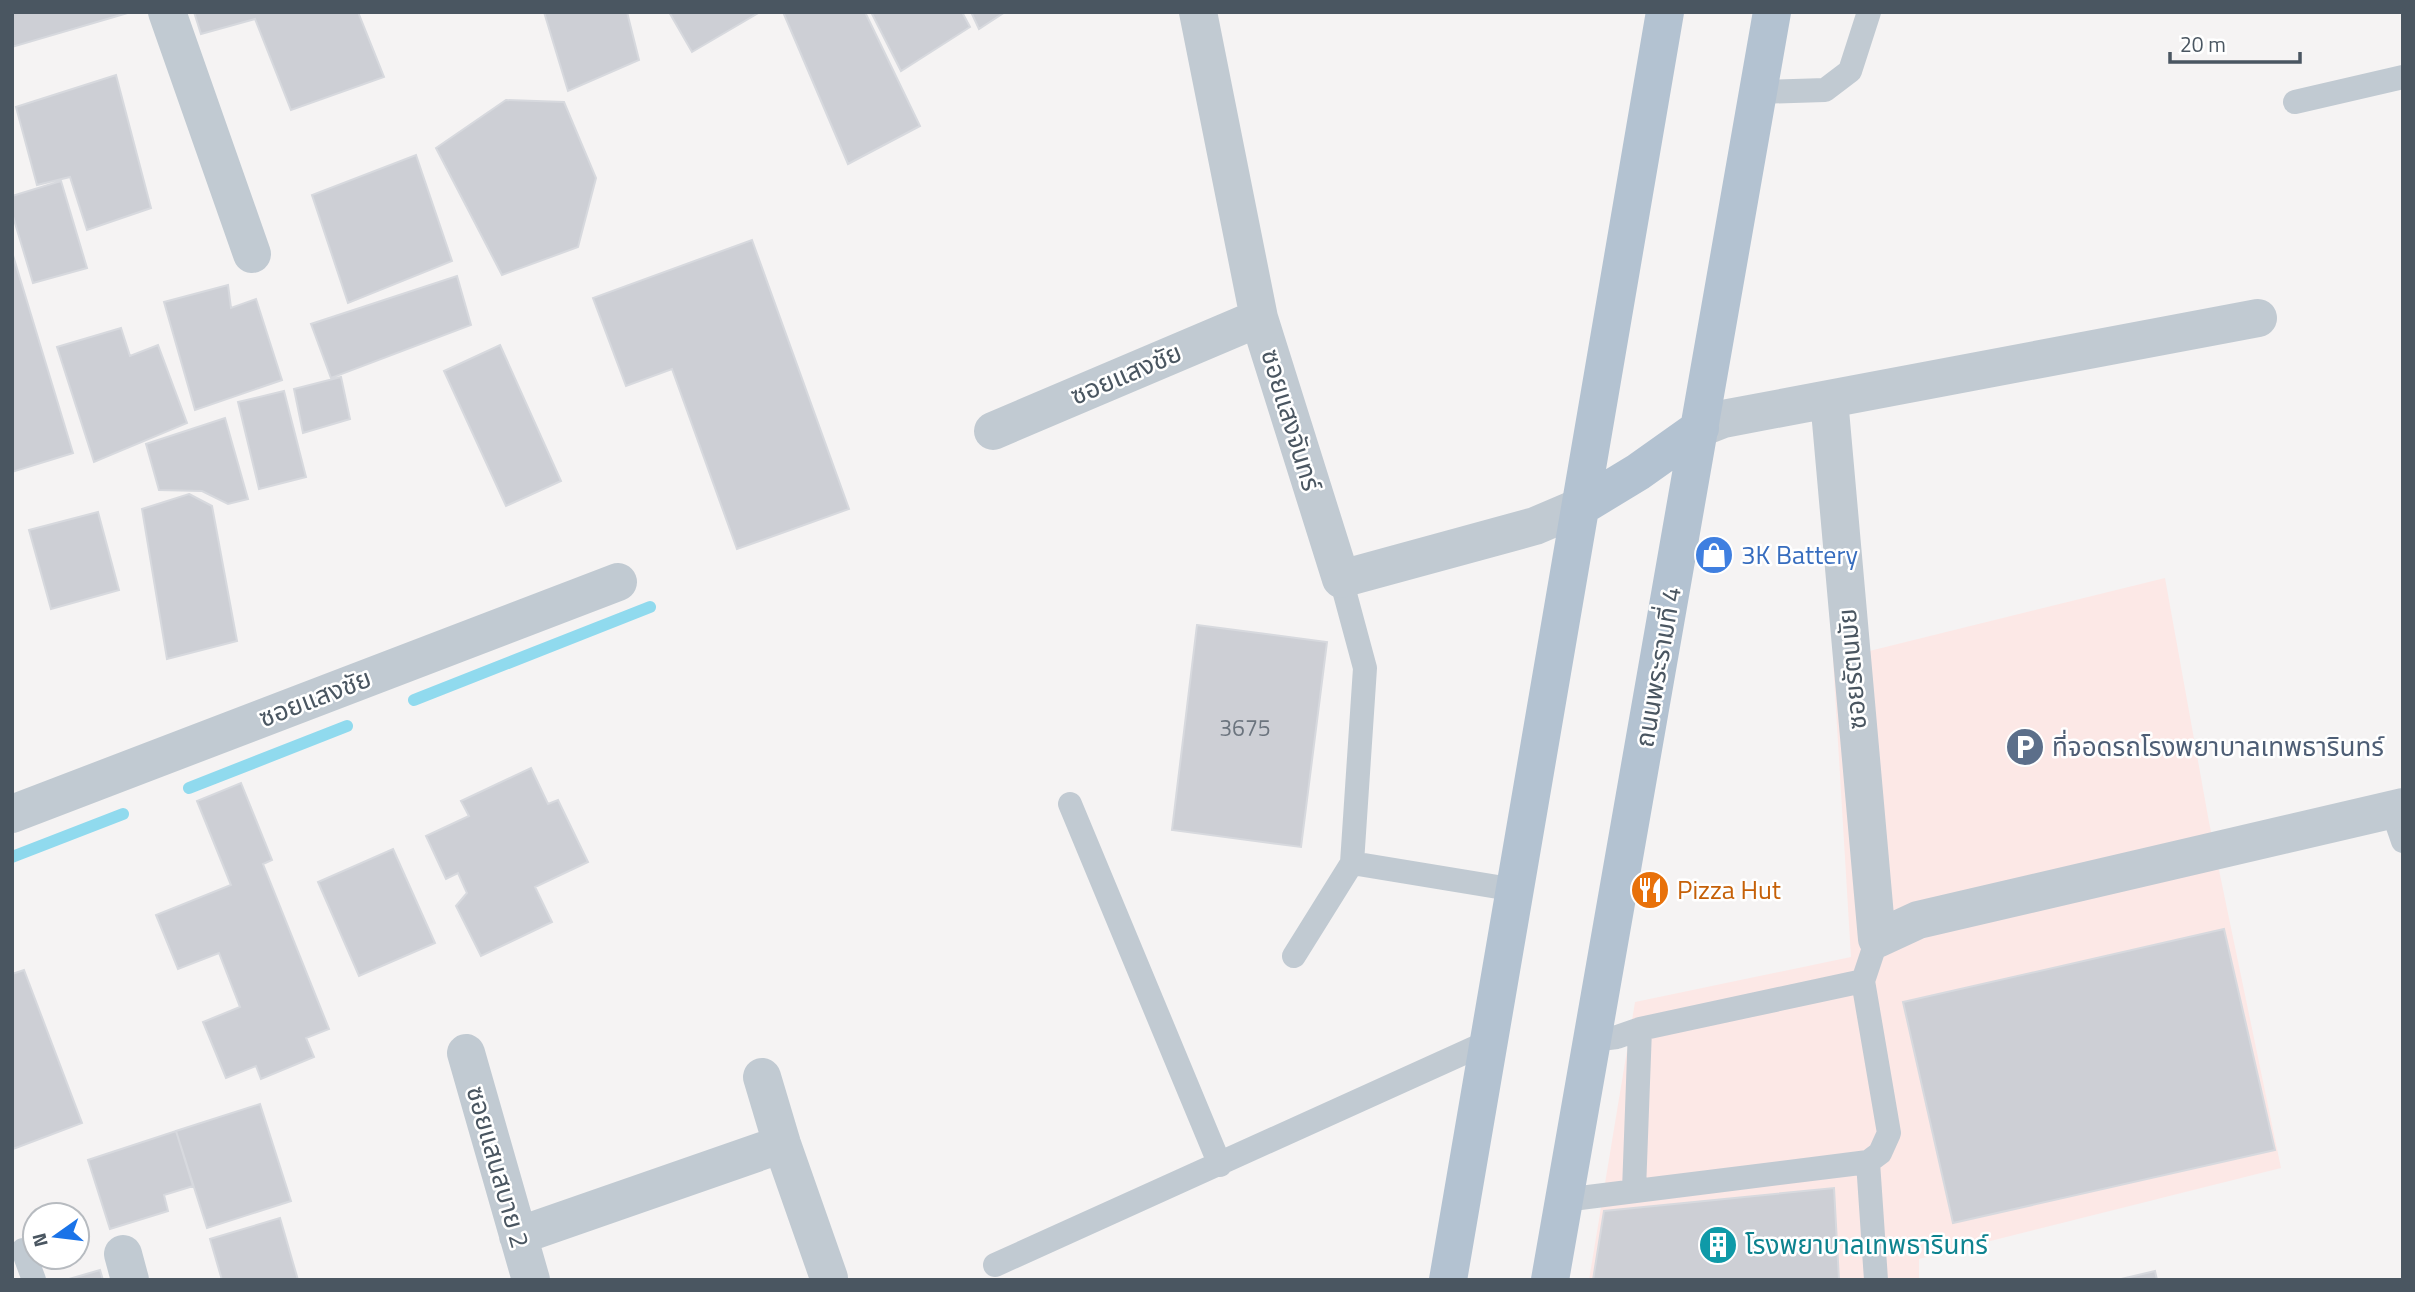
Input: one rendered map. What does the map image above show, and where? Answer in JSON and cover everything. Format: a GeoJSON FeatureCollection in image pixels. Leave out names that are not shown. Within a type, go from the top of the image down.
{"type":"FeatureCollection","features":[{"type":"Feature","properties":{"kind":"main road"},"geometry":{"type":"LineString","coordinates":[[1448,1280],[1665,12]]}},
{"type":"Feature","properties":{"kind":"main road","name":"ถนนพระรามที่ 4"},"geometry":{"type":"LineString","coordinates":[[1550,1280],[1772,12]]}},
{"type":"Feature","properties":{"kind":"main road"},"geometry":{"type":"LineString","coordinates":[[1582,506],[1638,472],[1700,428]]}},
{"type":"Feature","properties":{"kind":"street"},"geometry":{"type":"LineString","coordinates":[[167,12],[252,254]]}},
{"type":"Feature","properties":{"kind":"street","name":"ซอยแสงจันทร์"},"geometry":{"type":"LineString","coordinates":[[1198,12],[1259,318],[1341,579]]}},
{"type":"Feature","properties":{"kind":"street","name":"ซอยแสงชัย"},"geometry":{"type":"LineString","coordinates":[[993,431],[1259,318]]}},
{"type":"Feature","properties":{"kind":"street"},"geometry":{"type":"LineString","coordinates":[[1700,428],[1723,419],[2258,318]]}},
{"type":"Feature","properties":{"kind":"street","name":"ซอยรัตนมัย"},"geometry":{"type":"LineString","coordinates":[[1829,399],[1877,939]]}},
{"type":"Feature","properties":{"kind":"street"},"geometry":{"type":"LineString","coordinates":[[1341,579],[1535,526],[1582,506]]}},
{"type":"Feature","properties":{"kind":"street","name":"ซอยแสงชัย"},"geometry":{"type":"LineString","coordinates":[[12,814],[618,582]]}},
{"type":"Feature","properties":{"kind":"street"},"geometry":{"type":"LineString","coordinates":[[1877,939],[1918,920],[2399,819]]}},
{"type":"Feature","properties":{"kind":"street","name":"ซอยแสนสบาย 2"},"geometry":{"type":"LineString","coordinates":[[466,1053],[531,1280]]}},
{"type":"Feature","properties":{"kind":"street"},"geometry":{"type":"LineString","coordinates":[[762,1077],[782,1144],[829,1278]]}},
{"type":"Feature","properties":{"kind":"street"},"geometry":{"type":"LineString","coordinates":[[518,1236],[782,1144]]}},
{"type":"Feature","properties":{"kind":"lane"},"geometry":{"type":"LineString","coordinates":[[1759,92],[1825,90],[1850,71],[1869,12]]}},
{"type":"Feature","properties":{"kind":"lane"},"geometry":{"type":"LineString","coordinates":[[2295,103],[2403,77]]}},
{"type":"Feature","properties":{"kind":"lane"},"geometry":{"type":"LineString","coordinates":[[1294,956],[1352,863],[1364,668],[1341,579]]}},
{"type":"Feature","properties":{"kind":"lane"},"geometry":{"type":"LineString","coordinates":[[1070,804],[1220,1165]]}},
{"type":"Feature","properties":{"kind":"lane"},"geometry":{"type":"LineString","coordinates":[[1352,863],[1516,890]]}},
{"type":"Feature","properties":{"kind":"lane"},"geometry":{"type":"LineString","coordinates":[[1564,1200],[1591,1199],[1634,1190],[1868,1162],[1880,1153],[1889,1133],[1863,981],[1877,939]]}},
{"type":"Feature","properties":{"kind":"lane"},"geometry":{"type":"LineString","coordinates":[[1592,1040],[1617,1037],[1640,1029],[1863,981]]}},
{"type":"Feature","properties":{"kind":"lane"},"geometry":{"type":"LineString","coordinates":[[1634,1190],[1640,1029]]}},
{"type":"Feature","properties":{"kind":"lane"},"geometry":{"type":"LineString","coordinates":[[995,1265],[1490,1041]]}},
{"type":"Feature","properties":{"kind":"lane"},"geometry":{"type":"LineString","coordinates":[[1868,1162],[1876,1280]]}},
{"type":"Feature","properties":{"kind":"shaded area"},"geometry":{"type":"Polygon","coordinates":[[[2165,578],[2209,822],[2281,1168],[1919,1259],[1919,1280],[1589,1280],[1635,1002],[1851,957],[1833,660],[2165,578]]]}},
{"type":"Feature","properties":{"kind":"building"},"geometry":{"type":"Polygon","coordinates":[[[12,12],[131,12],[12,47],[12,12]]]}},
{"type":"Feature","properties":{"kind":"building"},"geometry":{"type":"Polygon","coordinates":[[[194,12],[358,12],[384,77],[291,110],[255,19],[201,34],[194,12]]]}},
{"type":"Feature","properties":{"kind":"building"},"geometry":{"type":"Polygon","coordinates":[[[544,12],[627,12],[639,60],[568,91],[544,12]]]}},
{"type":"Feature","properties":{"kind":"building"},"geometry":{"type":"Polygon","coordinates":[[[669,12],[760,12],[692,52],[669,12]]]}},
{"type":"Feature","properties":{"kind":"building"},"geometry":{"type":"Polygon","coordinates":[[[783,12],[865,12],[920,126],[848,164],[783,12]]]}},
{"type":"Feature","properties":{"kind":"building"},"geometry":{"type":"Polygon","coordinates":[[[871,12],[962,12],[970,27],[901,71],[871,12]]]}},
{"type":"Feature","properties":{"kind":"building"},"geometry":{"type":"Polygon","coordinates":[[[971,12],[1005,12],[979,29],[971,12]]]}},
{"type":"Feature","properties":{"kind":"building"},"geometry":{"type":"Polygon","coordinates":[[[116,75],[151,208],[87,230],[70,177],[37,185],[16,107],[116,75]]]}},
{"type":"Feature","properties":{"kind":"building"},"geometry":{"type":"Polygon","coordinates":[[[506,100],[564,102],[596,178],[578,247],[502,275],[436,148],[506,100]]]}},
{"type":"Feature","properties":{"kind":"building"},"geometry":{"type":"Polygon","coordinates":[[[416,155],[452,261],[348,303],[312,195],[416,155]]]}},
{"type":"Feature","properties":{"kind":"building"},"geometry":{"type":"Polygon","coordinates":[[[61,181],[87,268],[33,283],[12,213],[12,196],[61,181]]]}},
{"type":"Feature","properties":{"kind":"building"},"geometry":{"type":"Polygon","coordinates":[[[752,240],[849,509],[737,549],[672,369],[626,386],[593,298],[752,240]]]}},
{"type":"Feature","properties":{"kind":"building"},"geometry":{"type":"Polygon","coordinates":[[[12,252],[73,453],[12,472],[12,252]]]}},
{"type":"Feature","properties":{"kind":"building"},"geometry":{"type":"Polygon","coordinates":[[[457,276],[471,325],[331,378],[311,324],[457,276]]]}},
{"type":"Feature","properties":{"kind":"building"},"geometry":{"type":"Polygon","coordinates":[[[228,285],[231,308],[256,299],[282,380],[195,410],[164,302],[228,285]]]}},
{"type":"Feature","properties":{"kind":"building"},"geometry":{"type":"Polygon","coordinates":[[[121,328],[130,356],[158,345],[187,423],[94,462],[57,347],[121,328]]]}},
{"type":"Feature","properties":{"kind":"building"},"geometry":{"type":"Polygon","coordinates":[[[500,345],[561,481],[506,506],[444,371],[500,345]]]}},
{"type":"Feature","properties":{"kind":"building"},"geometry":{"type":"Polygon","coordinates":[[[341,377],[350,419],[303,433],[294,389],[341,377]]]}},
{"type":"Feature","properties":{"kind":"building"},"geometry":{"type":"Polygon","coordinates":[[[284,391],[306,477],[259,489],[238,402],[284,391]]]}},
{"type":"Feature","properties":{"kind":"building"},"geometry":{"type":"Polygon","coordinates":[[[225,418],[248,499],[228,504],[202,491],[159,490],[146,444],[225,418]]]}},
{"type":"Feature","properties":{"kind":"building"},"geometry":{"type":"Polygon","coordinates":[[[189,494],[212,506],[237,641],[167,659],[142,509],[189,494]]]}},
{"type":"Feature","properties":{"kind":"building"},"geometry":{"type":"Polygon","coordinates":[[[98,512],[119,590],[51,609],[29,530],[98,512]]]}},
{"type":"Feature","properties":{"kind":"building"},"geometry":{"type":"Polygon","coordinates":[[[1197,625],[1327,642],[1301,847],[1172,830],[1197,625]]]}},
{"type":"Feature","properties":{"kind":"building"},"geometry":{"type":"Polygon","coordinates":[[[531,768],[548,804],[558,800],[588,862],[535,887],[552,922],[481,956],[456,906],[467,893],[458,873],[446,879],[426,836],[469,816],[461,801],[531,768]]]}},
{"type":"Feature","properties":{"kind":"building"},"geometry":{"type":"Polygon","coordinates":[[[241,783],[272,860],[263,864],[329,1029],[306,1038],[314,1057],[261,1079],[256,1066],[226,1078],[203,1022],[240,1007],[219,953],[178,969],[156,915],[231,885],[197,801],[241,783]]]}},
{"type":"Feature","properties":{"kind":"building"},"geometry":{"type":"Polygon","coordinates":[[[393,849],[435,943],[359,976],[318,882],[393,849]]]}},
{"type":"Feature","properties":{"kind":"building"},"geometry":{"type":"Polygon","coordinates":[[[2224,929],[2275,1150],[1953,1223],[1903,1002],[2224,929]]]}},
{"type":"Feature","properties":{"kind":"building"},"geometry":{"type":"Polygon","coordinates":[[[24,970],[82,1123],[13,1149],[12,974],[24,970]]]}},
{"type":"Feature","properties":{"kind":"building"},"geometry":{"type":"Polygon","coordinates":[[[260,1104],[291,1201],[207,1228],[176,1131],[260,1104]]]}},
{"type":"Feature","properties":{"kind":"building"},"geometry":{"type":"Polygon","coordinates":[[[176,1131],[193,1186],[164,1195],[168,1211],[110,1229],[88,1160],[176,1131]]]}},
{"type":"Feature","properties":{"kind":"building","name":"โรงพยาบาลเทพธารินทร์"},"geometry":{"type":"Polygon","coordinates":[[[1834,1188],[1839,1280],[1593,1280],[1604,1211],[1834,1188]]]}},
{"type":"Feature","properties":{"kind":"building"},"geometry":{"type":"Polygon","coordinates":[[[280,1218],[298,1280],[222,1280],[210,1239],[280,1218]]]}},
{"type":"Feature","properties":{"kind":"building"},"geometry":{"type":"Polygon","coordinates":[[[100,1270],[103,1280],[69,1279],[100,1270]]]}},
{"type":"Feature","properties":{"kind":"building"},"geometry":{"type":"Polygon","coordinates":[[[2155,1271],[2157,1280],[2117,1280],[2155,1271]]]}},
{"type":"Feature","properties":{"kind":"waterway"},"geometry":{"type":"LineString","coordinates":[[414,700],[650,607]]}},
{"type":"Feature","properties":{"kind":"waterway"},"geometry":{"type":"LineString","coordinates":[[189,788],[347,726]]}},
{"type":"Feature","properties":{"kind":"waterway"},"geometry":{"type":"LineString","coordinates":[[12,857],[123,814]]}},
{"type":"Feature","properties":{"kind":"place","name":"3K Battery"},"geometry":{"type":"Point","coordinates":[1714,555]}},
{"type":"Feature","properties":{"kind":"place","name":"ที่จอดรถโรงพยาบาลเทพธารินทร์"},"geometry":{"type":"Point","coordinates":[2025,747]}},
{"type":"Feature","properties":{"kind":"place","name":"Pizza Hut"},"geometry":{"type":"Point","coordinates":[1650,890]}},
{"type":"Feature","properties":{"kind":"place","name":"โรงพยาบาลเทพธารินทร์"},"geometry":{"type":"Point","coordinates":[1718,1245]}}]}
